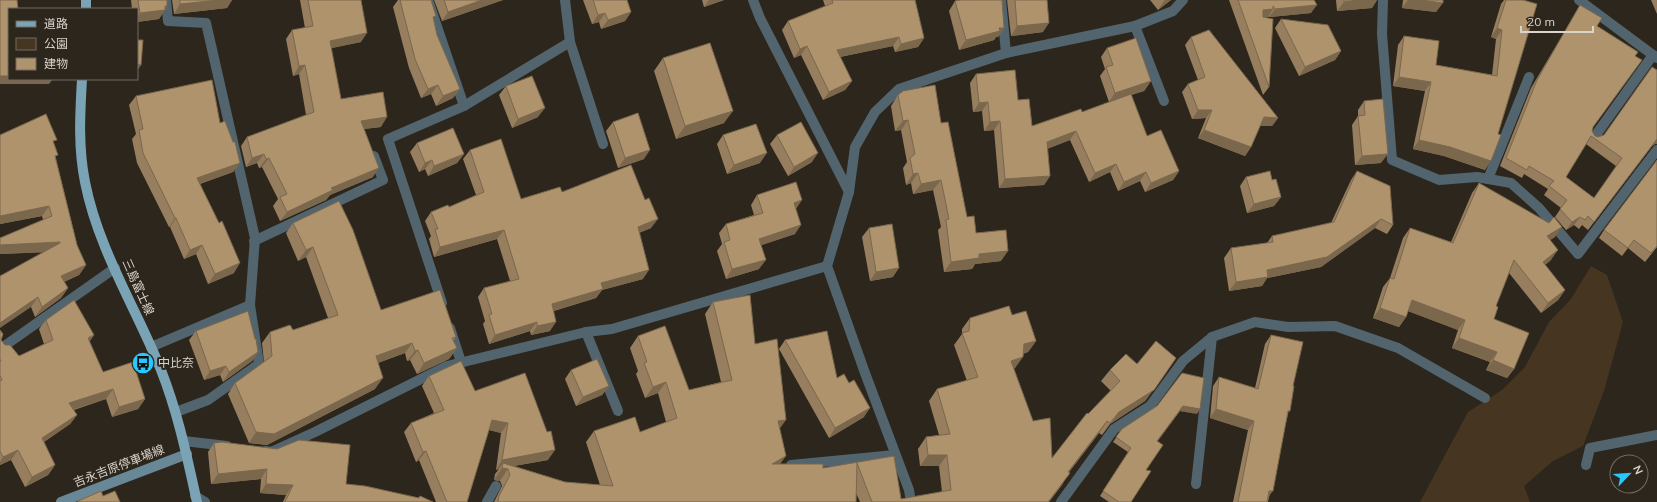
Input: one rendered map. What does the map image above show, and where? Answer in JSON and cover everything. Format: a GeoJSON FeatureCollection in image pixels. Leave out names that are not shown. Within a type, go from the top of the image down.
{"type":"FeatureCollection","features":[{"type":"Feature","properties":{"kind":"main road","name":"三島富士線"},"geometry":{"type":"LineString","coordinates":[[82,80],[79,130],[85,182],[98,229],[161,370],[176,412],[187,454],[196,499]]}},
{"type":"Feature","properties":{"kind":"main road","name":"吉永吉原停車場線"},"geometry":{"type":"LineString","coordinates":[[61,502],[187,454]]}},
{"type":"Feature","properties":{"kind":"street"},"geometry":{"type":"LineString","coordinates":[[166,0],[168,21],[206,23],[255,238],[250,305],[259,364],[208,400],[176,412]]}},
{"type":"Feature","properties":{"kind":"street"},"geometry":{"type":"LineString","coordinates":[[428,0],[464,106]]}},
{"type":"Feature","properties":{"kind":"street"},"geometry":{"type":"LineString","coordinates":[[565,0],[570,42],[603,144]]}},
{"type":"Feature","properties":{"kind":"street"},"geometry":{"type":"LineString","coordinates":[[754,0],[760,18],[849,192]]}},
{"type":"Feature","properties":{"kind":"street"},"geometry":{"type":"LineString","coordinates":[[1001,0],[1006,53]]}},
{"type":"Feature","properties":{"kind":"street"},"geometry":{"type":"LineString","coordinates":[[910,502],[909,490],[827,266],[849,192],[855,147],[875,112],[899,89],[1006,53],[1135,26],[1173,11],[1183,0]]}},
{"type":"Feature","properties":{"kind":"street"},"geometry":{"type":"LineString","coordinates":[[1383,0],[1382,34],[1392,160],[1439,180],[1477,177],[1511,183],[1539,208],[1578,254],[1657,150]]}},
{"type":"Feature","properties":{"kind":"street"},"geometry":{"type":"LineString","coordinates":[[1579,0],[1655,57],[1593,139]]}},
{"type":"Feature","properties":{"kind":"street"},"geometry":{"type":"LineString","coordinates":[[1135,26],[1164,101]]}},
{"type":"Feature","properties":{"kind":"street"},"geometry":{"type":"LineString","coordinates":[[461,362],[388,139],[464,106],[570,42]]}},
{"type":"Feature","properties":{"kind":"street"},"geometry":{"type":"LineString","coordinates":[[1488,179],[1529,77]]}},
{"type":"Feature","properties":{"kind":"street"},"geometry":{"type":"LineString","coordinates":[[254,241],[383,180],[370,145]]}},
{"type":"Feature","properties":{"kind":"street"},"geometry":{"type":"LineString","coordinates":[[256,450],[271,452],[315,432],[447,366],[586,332],[612,328],[827,266]]}},
{"type":"Feature","properties":{"kind":"street"},"geometry":{"type":"LineString","coordinates":[[0,348],[115,268]]}},
{"type":"Feature","properties":{"kind":"street"},"geometry":{"type":"LineString","coordinates":[[150,347],[250,305]]}},
{"type":"Feature","properties":{"kind":"street"},"geometry":{"type":"LineString","coordinates":[[1061,502],[1114,429],[1150,406],[1183,361],[1212,337],[1255,322],[1288,327],[1334,326],[1398,348],[1485,398]]}},
{"type":"Feature","properties":{"kind":"street"},"geometry":{"type":"LineString","coordinates":[[586,332],[618,411]]}},
{"type":"Feature","properties":{"kind":"street"},"geometry":{"type":"LineString","coordinates":[[1196,484],[1212,337]]}},
{"type":"Feature","properties":{"kind":"street"},"geometry":{"type":"LineString","coordinates":[[1586,465],[1590,448],[1657,435]]}},
{"type":"Feature","properties":{"kind":"street"},"geometry":{"type":"LineString","coordinates":[[184,441],[234,447]]}},
{"type":"Feature","properties":{"kind":"street"},"geometry":{"type":"LineString","coordinates":[[791,465],[895,455]]}},
{"type":"Feature","properties":{"kind":"street"},"geometry":{"type":"LineString","coordinates":[[487,502],[496,486]]}},
{"type":"Feature","properties":{"kind":"street"},"geometry":{"type":"LineString","coordinates":[[196,499],[205,502]]}},
{"type":"Feature","properties":{"kind":"green space"},"geometry":{"type":"Polygon","coordinates":[[[1591,266],[1607,275],[1623,322],[1604,391],[1583,446],[1553,461],[1524,486],[1530,502],[1420,502],[1468,412],[1502,390],[1525,367],[1549,322],[1571,299],[1591,266]]]}},
{"type":"Feature","properties":{"kind":"building"},"geometry":{"type":"Polygon","coordinates":[[[0,0],[17,0],[18,8],[8,8],[8,76],[0,76],[0,0]]]}},
{"type":"Feature","properties":{"kind":"building"},"geometry":{"type":"Polygon","coordinates":[[[138,0],[167,0],[167,6],[165,6],[165,10],[140,13],[138,0]]]}},
{"type":"Feature","properties":{"kind":"building"},"geometry":{"type":"Polygon","coordinates":[[[180,0],[220,0],[180,4],[180,0]]]}},
{"type":"Feature","properties":{"kind":"building"},"geometry":{"type":"Polygon","coordinates":[[[308,0],[361,0],[367,33],[330,41],[341,99],[383,92],[387,117],[361,121],[379,168],[331,188],[333,190],[287,212],[280,197],[287,194],[269,158],[266,159],[264,154],[252,158],[247,137],[314,112],[305,65],[299,66],[292,30],[313,26],[308,0]]]}},
{"type":"Feature","properties":{"kind":"building"},"geometry":{"type":"Polygon","coordinates":[[[400,0],[431,0],[436,16],[433,17],[437,35],[460,89],[443,96],[438,85],[428,89],[415,59],[400,0]]]}},
{"type":"Feature","properties":{"kind":"building"},"geometry":{"type":"Polygon","coordinates":[[[444,0],[482,0],[448,12],[444,0]]]}},
{"type":"Feature","properties":{"kind":"building"},"geometry":{"type":"Polygon","coordinates":[[[593,0],[627,0],[631,12],[608,20],[605,13],[598,15],[593,0]]]}},
{"type":"Feature","properties":{"kind":"building"},"geometry":{"type":"Polygon","coordinates":[[[832,0],[915,0],[924,38],[901,44],[899,37],[837,50],[852,81],[829,92],[807,46],[800,49],[788,21],[833,3],[832,0]]]}},
{"type":"Feature","properties":{"kind":"building"},"geometry":{"type":"Polygon","coordinates":[[[1002,0],[1004,28],[999,28],[1000,31],[966,40],[955,1],[1002,0]]]}},
{"type":"Feature","properties":{"kind":"building"},"geometry":{"type":"Polygon","coordinates":[[[1015,0],[1047,0],[1049,23],[1017,26],[1015,0]]]}},
{"type":"Feature","properties":{"kind":"building"},"geometry":{"type":"Polygon","coordinates":[[[1238,0],[1314,0],[1317,5],[1275,9],[1273,6],[1273,9],[1263,10],[1263,17],[1273,19],[1269,87],[1238,0]]]}},
{"type":"Feature","properties":{"kind":"building"},"geometry":{"type":"Polygon","coordinates":[[[1344,0],[1360,0],[1344,2],[1344,0]]]}},
{"type":"Feature","properties":{"kind":"building"},"geometry":{"type":"Polygon","coordinates":[[[1420,0],[1443,0],[1443,3],[1420,0]]]}},
{"type":"Feature","properties":{"kind":"building"},"geometry":{"type":"Polygon","coordinates":[[[1506,0],[1523,0],[1537,4],[1498,134],[1501,135],[1491,161],[1450,147],[1419,140],[1431,82],[1399,77],[1404,36],[1439,41],[1436,65],[1497,76],[1502,30],[1497,28],[1506,0]]]}},
{"type":"Feature","properties":{"kind":"building"},"geometry":{"type":"Polygon","coordinates":[[[1580,5],[1602,18],[1597,26],[1638,52],[1635,56],[1642,60],[1593,127],[1592,131],[1595,136],[1598,137],[1604,135],[1652,67],[1657,70],[1657,139],[1594,222],[1588,216],[1585,220],[1580,217],[1572,222],[1560,209],[1567,200],[1549,186],[1554,181],[1529,166],[1527,170],[1506,158],[1537,80],[1580,5]],[[1591,136],[1566,177],[1594,198],[1622,158],[1591,136]]]}},
{"type":"Feature","properties":{"kind":"building"},"geometry":{"type":"Polygon","coordinates":[[[1281,19],[1328,25],[1341,51],[1305,67],[1281,19]]]}},
{"type":"Feature","properties":{"kind":"building"},"geometry":{"type":"Polygon","coordinates":[[[1209,30],[1278,118],[1264,117],[1251,147],[1204,130],[1212,110],[1198,110],[1188,84],[1205,77],[1191,37],[1209,30]]]}},
{"type":"Feature","properties":{"kind":"building"},"geometry":{"type":"Polygon","coordinates":[[[1136,38],[1151,81],[1115,93],[1106,67],[1113,65],[1107,48],[1136,38]]]}},
{"type":"Feature","properties":{"kind":"building"},"geometry":{"type":"Polygon","coordinates":[[[138,40],[143,40],[141,65],[138,64],[138,40]]]}},
{"type":"Feature","properties":{"kind":"building"},"geometry":{"type":"Polygon","coordinates":[[[710,43],[733,111],[685,126],[663,58],[710,43]]]}},
{"type":"Feature","properties":{"kind":"building"},"geometry":{"type":"Polygon","coordinates":[[[1015,70],[1018,100],[1029,99],[1032,126],[1081,109],[1082,112],[1131,94],[1147,136],[1161,130],[1179,171],[1151,183],[1146,172],[1124,182],[1116,164],[1095,173],[1076,131],[1047,142],[1050,176],[1005,179],[1000,121],[990,122],[988,102],[979,103],[976,74],[1015,70]]]}},
{"type":"Feature","properties":{"kind":"building"},"geometry":{"type":"Polygon","coordinates":[[[532,76],[545,108],[518,119],[506,86],[532,76]]]}},
{"type":"Feature","properties":{"kind":"building"},"geometry":{"type":"Polygon","coordinates":[[[212,80],[220,123],[225,121],[233,142],[235,142],[240,163],[197,178],[219,223],[222,221],[240,263],[215,274],[202,245],[190,250],[176,218],[143,153],[139,130],[143,129],[136,96],[212,80]]]}},
{"type":"Feature","properties":{"kind":"building"},"geometry":{"type":"Polygon","coordinates":[[[935,85],[941,123],[948,122],[967,217],[974,216],[976,233],[1006,230],[1008,251],[979,254],[979,258],[951,262],[946,220],[949,219],[941,180],[921,184],[918,173],[913,174],[910,158],[915,154],[908,120],[903,121],[898,95],[903,91],[935,85]]]}},
{"type":"Feature","properties":{"kind":"building"},"geometry":{"type":"Polygon","coordinates":[[[1383,99],[1388,154],[1362,156],[1358,116],[1365,115],[1364,101],[1383,99]]]}},
{"type":"Feature","properties":{"kind":"building"},"geometry":{"type":"Polygon","coordinates":[[[638,113],[650,150],[625,158],[613,122],[638,113]]]}},
{"type":"Feature","properties":{"kind":"building"},"geometry":{"type":"Polygon","coordinates":[[[46,114],[57,140],[53,141],[58,155],[55,156],[77,245],[86,265],[61,276],[68,288],[42,307],[38,297],[0,323],[0,276],[60,243],[0,245],[0,238],[52,216],[49,206],[0,216],[0,135],[46,114]]]}},
{"type":"Feature","properties":{"kind":"building"},"geometry":{"type":"Polygon","coordinates":[[[801,122],[818,153],[794,167],[777,135],[801,122]]]}},
{"type":"Feature","properties":{"kind":"building"},"geometry":{"type":"Polygon","coordinates":[[[756,124],[767,153],[734,165],[723,135],[756,124]]]}},
{"type":"Feature","properties":{"kind":"building"},"geometry":{"type":"Polygon","coordinates":[[[453,128],[464,154],[434,166],[432,160],[425,163],[417,143],[453,128]]]}},
{"type":"Feature","properties":{"kind":"building"},"geometry":{"type":"Polygon","coordinates":[[[501,139],[521,199],[560,187],[562,192],[631,165],[645,200],[649,198],[658,219],[638,227],[649,270],[601,283],[603,289],[552,304],[556,322],[537,326],[537,322],[495,335],[489,315],[492,314],[484,288],[519,279],[504,230],[440,247],[435,229],[438,229],[431,212],[448,205],[449,207],[484,192],[470,150],[501,139]]]}},
{"type":"Feature","properties":{"kind":"building"},"geometry":{"type":"Polygon","coordinates":[[[1657,160],[1657,246],[1651,253],[1634,240],[1628,248],[1604,230],[1657,160]]]}},
{"type":"Feature","properties":{"kind":"building"},"geometry":{"type":"Polygon","coordinates":[[[1270,171],[1272,180],[1276,179],[1281,197],[1254,204],[1246,177],[1270,171]]]}},
{"type":"Feature","properties":{"kind":"building"},"geometry":{"type":"Polygon","coordinates":[[[1357,171],[1390,186],[1393,225],[1381,219],[1327,257],[1267,270],[1268,277],[1236,282],[1231,248],[1273,242],[1272,236],[1334,222],[1357,171]]]}},
{"type":"Feature","properties":{"kind":"building"},"geometry":{"type":"Polygon","coordinates":[[[796,182],[802,200],[794,203],[801,225],[759,239],[766,260],[732,269],[724,242],[730,240],[726,224],[763,213],[757,195],[796,182]]]}},
{"type":"Feature","properties":{"kind":"building"},"geometry":{"type":"Polygon","coordinates":[[[1479,183],[1549,223],[1554,217],[1562,227],[1547,236],[1558,250],[1543,262],[1565,290],[1548,303],[1514,260],[1496,306],[1498,307],[1494,319],[1529,333],[1514,369],[1493,360],[1497,352],[1459,338],[1465,320],[1412,300],[1406,317],[1380,308],[1390,278],[1394,279],[1410,228],[1453,243],[1479,183]]]}},
{"type":"Feature","properties":{"kind":"building"},"geometry":{"type":"Polygon","coordinates":[[[339,201],[353,230],[381,310],[440,290],[456,337],[452,338],[457,348],[424,363],[418,350],[415,351],[412,343],[376,356],[383,378],[274,434],[256,432],[235,383],[272,356],[270,332],[290,325],[293,330],[338,315],[313,247],[306,250],[293,223],[339,201]]]}},
{"type":"Feature","properties":{"kind":"building"},"geometry":{"type":"Polygon","coordinates":[[[892,224],[899,268],[876,272],[869,228],[892,224]]]}},
{"type":"Feature","properties":{"kind":"building"},"geometry":{"type":"Polygon","coordinates":[[[750,295],[755,344],[777,339],[786,420],[778,421],[786,456],[772,464],[823,464],[823,468],[894,456],[901,499],[951,490],[947,455],[928,455],[926,437],[950,434],[937,389],[978,377],[962,333],[969,331],[970,318],[1009,306],[1012,315],[1026,311],[1036,341],[1024,344],[1023,357],[1011,361],[1033,421],[1050,418],[1052,458],[1087,413],[1088,414],[1120,381],[1110,370],[1126,354],[1137,364],[1156,341],[1176,358],[1154,390],[1119,412],[1110,423],[1107,421],[1068,472],[1070,473],[1048,502],[872,502],[857,463],[856,502],[498,502],[499,496],[510,475],[508,469],[502,468],[503,463],[565,482],[613,486],[594,431],[635,417],[640,432],[677,418],[666,382],[653,387],[644,363],[647,362],[638,336],[665,326],[689,390],[732,380],[713,302],[750,295]]]}},
{"type":"Feature","properties":{"kind":"building"},"geometry":{"type":"Polygon","coordinates":[[[74,300],[94,335],[88,338],[103,372],[133,362],[145,399],[119,407],[113,389],[69,403],[77,415],[42,438],[55,465],[32,477],[18,450],[3,457],[0,451],[0,381],[2,380],[0,375],[0,330],[3,334],[1,340],[5,345],[10,345],[19,356],[53,340],[46,320],[74,300]]]}},
{"type":"Feature","properties":{"kind":"building"},"geometry":{"type":"Polygon","coordinates":[[[248,311],[258,352],[229,372],[226,366],[210,371],[196,331],[248,311]]]}},
{"type":"Feature","properties":{"kind":"building"},"geometry":{"type":"Polygon","coordinates":[[[827,331],[837,378],[844,374],[849,383],[854,380],[870,408],[835,428],[785,340],[827,331]]]}},
{"type":"Feature","properties":{"kind":"building"},"geometry":{"type":"Polygon","coordinates":[[[1271,335],[1303,342],[1293,386],[1290,411],[1288,411],[1273,491],[1269,491],[1267,502],[1238,502],[1254,421],[1216,409],[1219,377],[1258,389],[1271,335]]]}},
{"type":"Feature","properties":{"kind":"building"},"geometry":{"type":"Polygon","coordinates":[[[597,359],[609,386],[583,397],[571,370],[597,359]]]}},
{"type":"Feature","properties":{"kind":"building"},"geometry":{"type":"Polygon","coordinates":[[[461,361],[475,391],[525,373],[547,432],[551,431],[555,450],[502,460],[508,423],[492,420],[467,502],[447,502],[426,451],[423,452],[411,423],[444,410],[429,376],[461,361]]]}},
{"type":"Feature","properties":{"kind":"building"},"geometry":{"type":"Polygon","coordinates":[[[1182,373],[1204,378],[1200,409],[1183,406],[1157,441],[1163,445],[1146,470],[1151,471],[1131,502],[1119,502],[1103,491],[1131,448],[1116,437],[1122,429],[1157,406],[1182,373]]]}},
{"type":"Feature","properties":{"kind":"building"},"geometry":{"type":"Polygon","coordinates":[[[299,440],[350,445],[346,484],[365,486],[419,498],[420,496],[433,502],[285,502],[293,485],[266,484],[267,469],[218,474],[214,443],[222,442],[277,449],[299,440]]]}},
{"type":"Feature","properties":{"kind":"building"},"geometry":{"type":"Polygon","coordinates":[[[101,491],[103,496],[115,491],[120,502],[78,502],[78,501],[101,491]]]}},
{"type":"Feature","properties":{"kind":"place","name":"中比奈"},"geometry":{"type":"Point","coordinates":[143,363]}}]}
